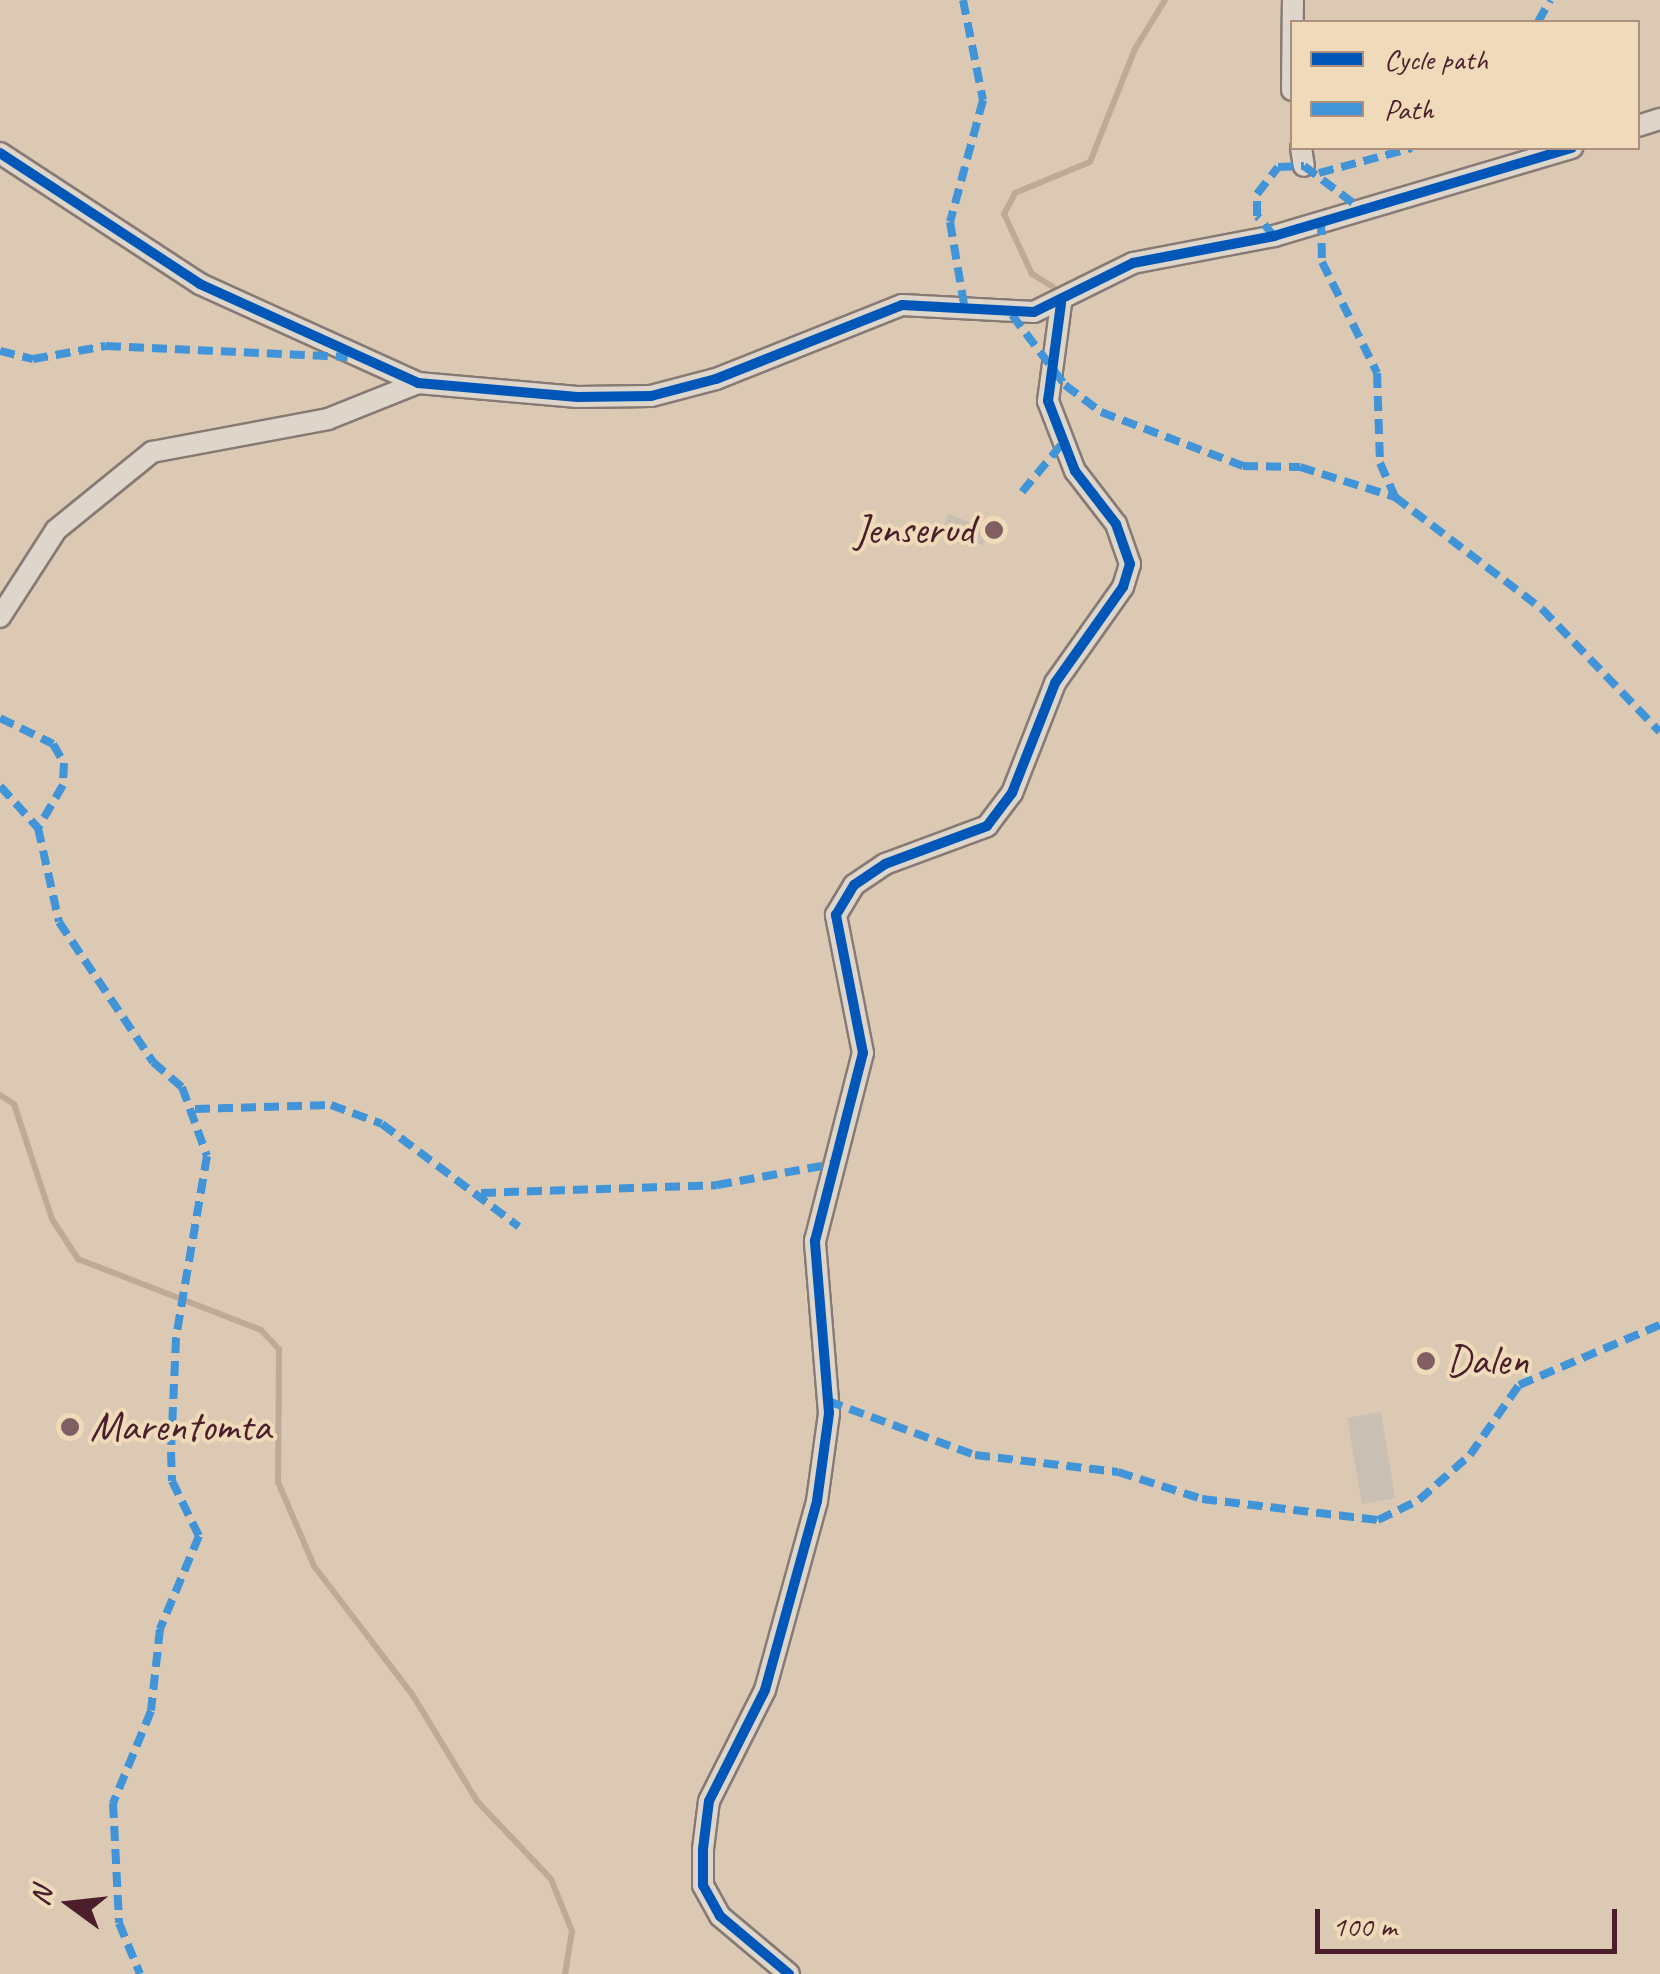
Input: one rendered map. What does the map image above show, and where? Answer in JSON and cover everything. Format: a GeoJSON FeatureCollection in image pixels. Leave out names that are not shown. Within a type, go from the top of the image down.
{"type":"FeatureCollection","features":[{"type":"Feature","properties":{"kind":"street"},"geometry":{"type":"LineString","coordinates":[[0,153],[200,284],[418,383],[651,396],[902,305],[1012,315],[1061,303],[1133,263],[1274,236],[1565,150]]}},
{"type":"Feature","properties":{"kind":"street"},"geometry":{"type":"LineString","coordinates":[[789,1974],[720,1916],[704,1886],[703,1849],[709,1801],[764,1690],[822,1466],[829,1413],[816,1241],[864,1053],[836,915],[854,885],[885,864],[987,826],[1012,793],[1055,683],[1124,587],[1130,564],[1116,524],[1075,471],[1048,401],[1061,303]]}},
{"type":"Feature","properties":{"kind":"street"},"geometry":{"type":"LineString","coordinates":[[0,617],[56,530],[152,452],[328,419],[418,383]]}},
{"type":"Feature","properties":{"kind":"shaded area"},"geometry":{"type":"Polygon","coordinates":[[[0,0],[1660,0],[1660,1974],[0,1974],[0,0]]]}},
{"type":"Feature","properties":{"kind":"building"},"geometry":{"type":"Polygon","coordinates":[[[948,514],[989,529],[983,545],[942,530],[948,514]]]}},
{"type":"Feature","properties":{"kind":"building"},"geometry":{"type":"Polygon","coordinates":[[[1381,1412],[1395,1498],[1362,1504],[1347,1418],[1381,1412]]]}},
{"type":"Feature","properties":{"kind":"waterway"},"geometry":{"type":"LineString","coordinates":[[1053,287],[1032,274],[1004,214],[1015,193],[1090,162],[1135,49],[1165,0]]}},
{"type":"Feature","properties":{"kind":"waterway"},"geometry":{"type":"LineString","coordinates":[[0,1095],[14,1104],[52,1219],[78,1259],[261,1330],[279,1349],[278,1482],[314,1566],[412,1694],[477,1801],[551,1879],[572,1931],[565,1974]]}},
{"type":"Feature","properties":{"kind":"marked path"},"geometry":{"type":"LineString","coordinates":[[963,0],[983,100],[950,222],[964,304]]}},
{"type":"Feature","properties":{"kind":"marked path"},"geometry":{"type":"LineString","coordinates":[[1539,20],[1550,0]]}},
{"type":"Feature","properties":{"kind":"marked path"},"geometry":{"type":"LineString","coordinates":[[1319,173],[1405,150]]}},
{"type":"Feature","properties":{"kind":"marked path"},"geometry":{"type":"LineString","coordinates":[[1274,236],[1257,216],[1257,194],[1278,167],[1304,166],[1361,209]]}},
{"type":"Feature","properties":{"kind":"marked path"},"geometry":{"type":"LineString","coordinates":[[1321,220],[1322,262],[1377,373],[1380,463],[1395,497]]}},
{"type":"Feature","properties":{"kind":"marked path"},"geometry":{"type":"LineString","coordinates":[[1012,315],[1065,385],[1101,412],[1243,466],[1300,467],[1395,497],[1542,609],[1660,732]]}},
{"type":"Feature","properties":{"kind":"marked path"},"geometry":{"type":"LineString","coordinates":[[0,351],[33,359],[106,346],[348,357]]}},
{"type":"Feature","properties":{"kind":"marked path"},"geometry":{"type":"LineString","coordinates":[[1022,492],[1061,445]]}},
{"type":"Feature","properties":{"kind":"marked path"},"geometry":{"type":"LineString","coordinates":[[0,718],[53,744],[64,763],[63,785],[38,828],[59,922],[153,1062],[182,1087],[207,1156],[176,1338],[171,1452],[172,1481],[199,1536],[160,1629],[151,1711],[113,1803],[119,1923],[140,1974]]}},
{"type":"Feature","properties":{"kind":"marked path"},"geometry":{"type":"LineString","coordinates":[[0,786],[38,828]]}},
{"type":"Feature","properties":{"kind":"marked path"},"geometry":{"type":"LineString","coordinates":[[195,1109],[331,1105],[382,1124],[519,1227]]}},
{"type":"Feature","properties":{"kind":"marked path"},"geometry":{"type":"LineString","coordinates":[[481,1193],[717,1185],[838,1163]]}},
{"type":"Feature","properties":{"kind":"marked path"},"geometry":{"type":"LineString","coordinates":[[828,1401],[975,1455],[1118,1472],[1202,1499],[1378,1520],[1419,1500],[1470,1455],[1519,1385],[1660,1325]]}},
{"type":"Feature","properties":{"kind":"cycle path"},"geometry":{"type":"LineString","coordinates":[[0,153],[200,284],[418,383],[577,397],[651,396],[716,379],[902,305],[1034,312],[1133,263],[1274,236],[1565,150]]}},
{"type":"Feature","properties":{"kind":"cycle path"},"geometry":{"type":"LineString","coordinates":[[789,1974],[720,1916],[703,1885],[703,1849],[709,1801],[765,1690],[817,1501],[829,1413],[815,1241],[863,1053],[836,915],[854,885],[885,864],[987,826],[1012,793],[1055,683],[1123,587],[1130,564],[1116,524],[1075,471],[1048,401],[1061,303]]}},
{"type":"Feature","properties":{"kind":"place","name":"Jenserud"},"geometry":{"type":"Point","coordinates":[994,530]}},
{"type":"Feature","properties":{"kind":"place","name":"Dalen"},"geometry":{"type":"Point","coordinates":[1426,1361]}},
{"type":"Feature","properties":{"kind":"place","name":"Marentomta"},"geometry":{"type":"Point","coordinates":[70,1427]}}]}
